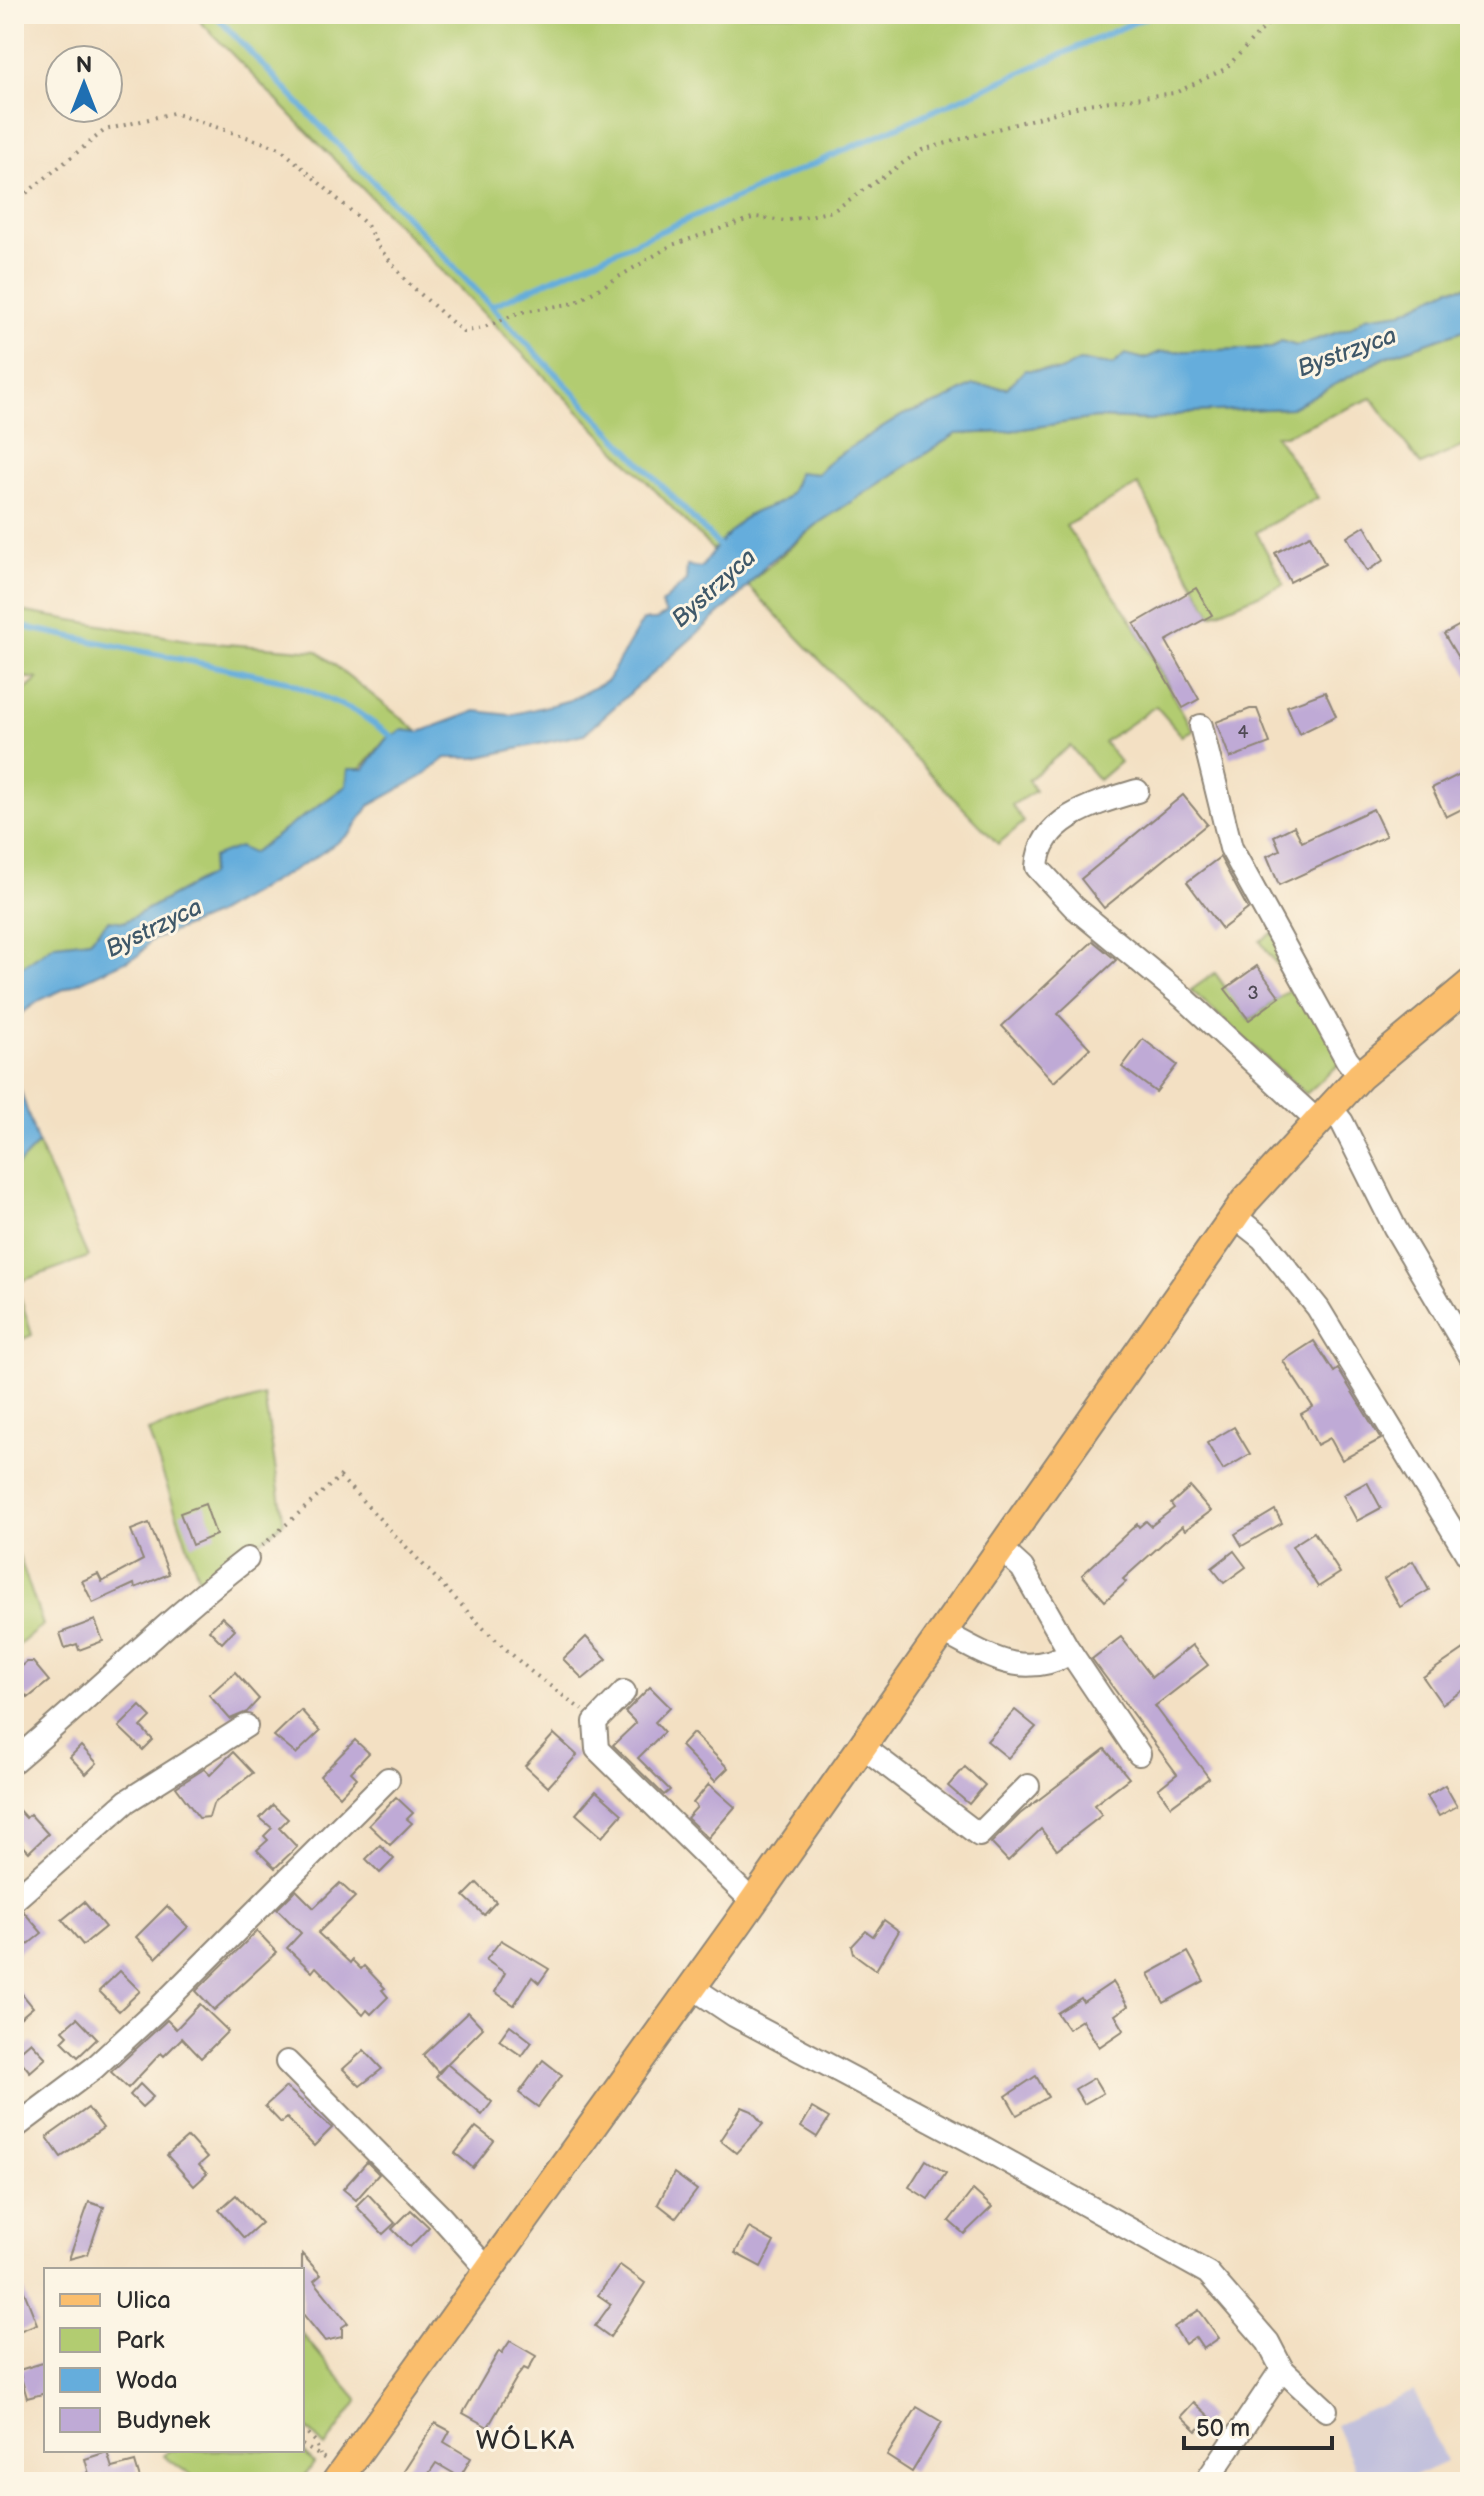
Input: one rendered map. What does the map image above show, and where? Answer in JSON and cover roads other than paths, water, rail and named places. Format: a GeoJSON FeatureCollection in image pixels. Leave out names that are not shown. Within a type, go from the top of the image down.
{"type":"FeatureCollection","features":[{"type":"Feature","properties":{"kind":"main road"},"geometry":{"type":"LineString","coordinates":[[336,2482],[753,1902],[1234,1216],[1323,1113],[1360,1076],[1469,986]]}},
{"type":"Feature","properties":{"kind":"street"},"geometry":{"type":"LineString","coordinates":[[1201,726],[1231,848],[1347,1060],[1360,1076]]}},
{"type":"Feature","properties":{"kind":"street"},"geometry":{"type":"LineString","coordinates":[[1137,791],[1090,805],[1057,826],[1044,840],[1037,867],[1074,907],[1323,1113],[1342,1122],[1395,1228],[1470,1355]]}},
{"type":"Feature","properties":{"kind":"street"},"geometry":{"type":"LineString","coordinates":[[1234,1216],[1262,1238],[1318,1308],[1470,1559]]}},
{"type":"Feature","properties":{"kind":"street"},"geometry":{"type":"LineString","coordinates":[[1000,1548],[1022,1568],[1071,1653],[1139,1754]]}},
{"type":"Feature","properties":{"kind":"street"},"geometry":{"type":"LineString","coordinates":[[14,1761],[61,1723],[204,1592],[247,1559]]}},
{"type":"Feature","properties":{"kind":"street"},"geometry":{"type":"LineString","coordinates":[[943,1632],[979,1651],[1031,1668],[1052,1663],[1071,1653]]}},
{"type":"Feature","properties":{"kind":"street"},"geometry":{"type":"LineString","coordinates":[[624,1692],[595,1722],[597,1749],[753,1902]]}},
{"type":"Feature","properties":{"kind":"street"},"geometry":{"type":"LineString","coordinates":[[14,1900],[127,1801],[246,1726]]}},
{"type":"Feature","properties":{"kind":"street"},"geometry":{"type":"LineString","coordinates":[[862,1746],[979,1835],[1028,1786]]}},
{"type":"Feature","properties":{"kind":"street"},"geometry":{"type":"LineString","coordinates":[[14,2128],[94,2068],[159,2008],[388,1779]]}},
{"type":"Feature","properties":{"kind":"street"},"geometry":{"type":"LineString","coordinates":[[692,1987],[734,2015],[1208,2273],[1268,2342],[1282,2369],[1326,2410]]}},
{"type":"Feature","properties":{"kind":"street"},"geometry":{"type":"LineString","coordinates":[[287,2062],[441,2217],[488,2270]]}},
{"type":"Feature","properties":{"kind":"street"},"geometry":{"type":"LineString","coordinates":[[1206,2482],[1282,2369]]}},
{"type":"Feature","properties":{"kind":"water","name":"Bystrzyca"},"geometry":{"type":"Polygon","coordinates":[[[1470,287],[1470,328],[1388,356],[1291,408],[1192,412],[1151,420],[1096,418],[1003,432],[956,434],[820,522],[767,564],[738,597],[584,734],[476,758],[446,758],[423,776],[369,806],[351,833],[314,858],[214,915],[150,941],[139,955],[40,1000],[14,1019],[14,972],[55,944],[90,940],[109,920],[124,922],[210,875],[213,857],[239,847],[252,853],[346,786],[348,769],[364,769],[386,739],[402,730],[420,732],[476,711],[510,715],[552,705],[570,700],[607,681],[643,620],[656,620],[666,614],[661,604],[686,581],[687,566],[701,568],[743,519],[783,500],[794,485],[798,472],[817,474],[832,459],[903,415],[941,402],[973,385],[1007,388],[1025,370],[1061,371],[1079,361],[1113,365],[1125,354],[1144,359],[1160,352],[1272,348],[1281,341],[1297,346],[1350,328],[1366,317],[1402,312],[1450,288],[1470,287]]]}},
{"type":"Feature","properties":{"kind":"water"},"geometry":{"type":"Polygon","coordinates":[[[14,1071],[38,1144],[14,1169],[14,1071]]]}},
{"type":"Feature","properties":{"kind":"waterway","name":"Bystrzyca"},"geometry":{"type":"LineString","coordinates":[[214,14],[724,551]]}},
{"type":"Feature","properties":{"kind":"waterway"},"geometry":{"type":"LineString","coordinates":[[491,306],[1153,14]]}},
{"type":"Feature","properties":{"kind":"waterway"},"geometry":{"type":"LineString","coordinates":[[14,625],[287,681],[357,712],[397,740]]}},
{"type":"Feature","properties":{"kind":"district","name":"WÓLKA"},"geometry":{"type":"Point","coordinates":[526,2441]}}]}
